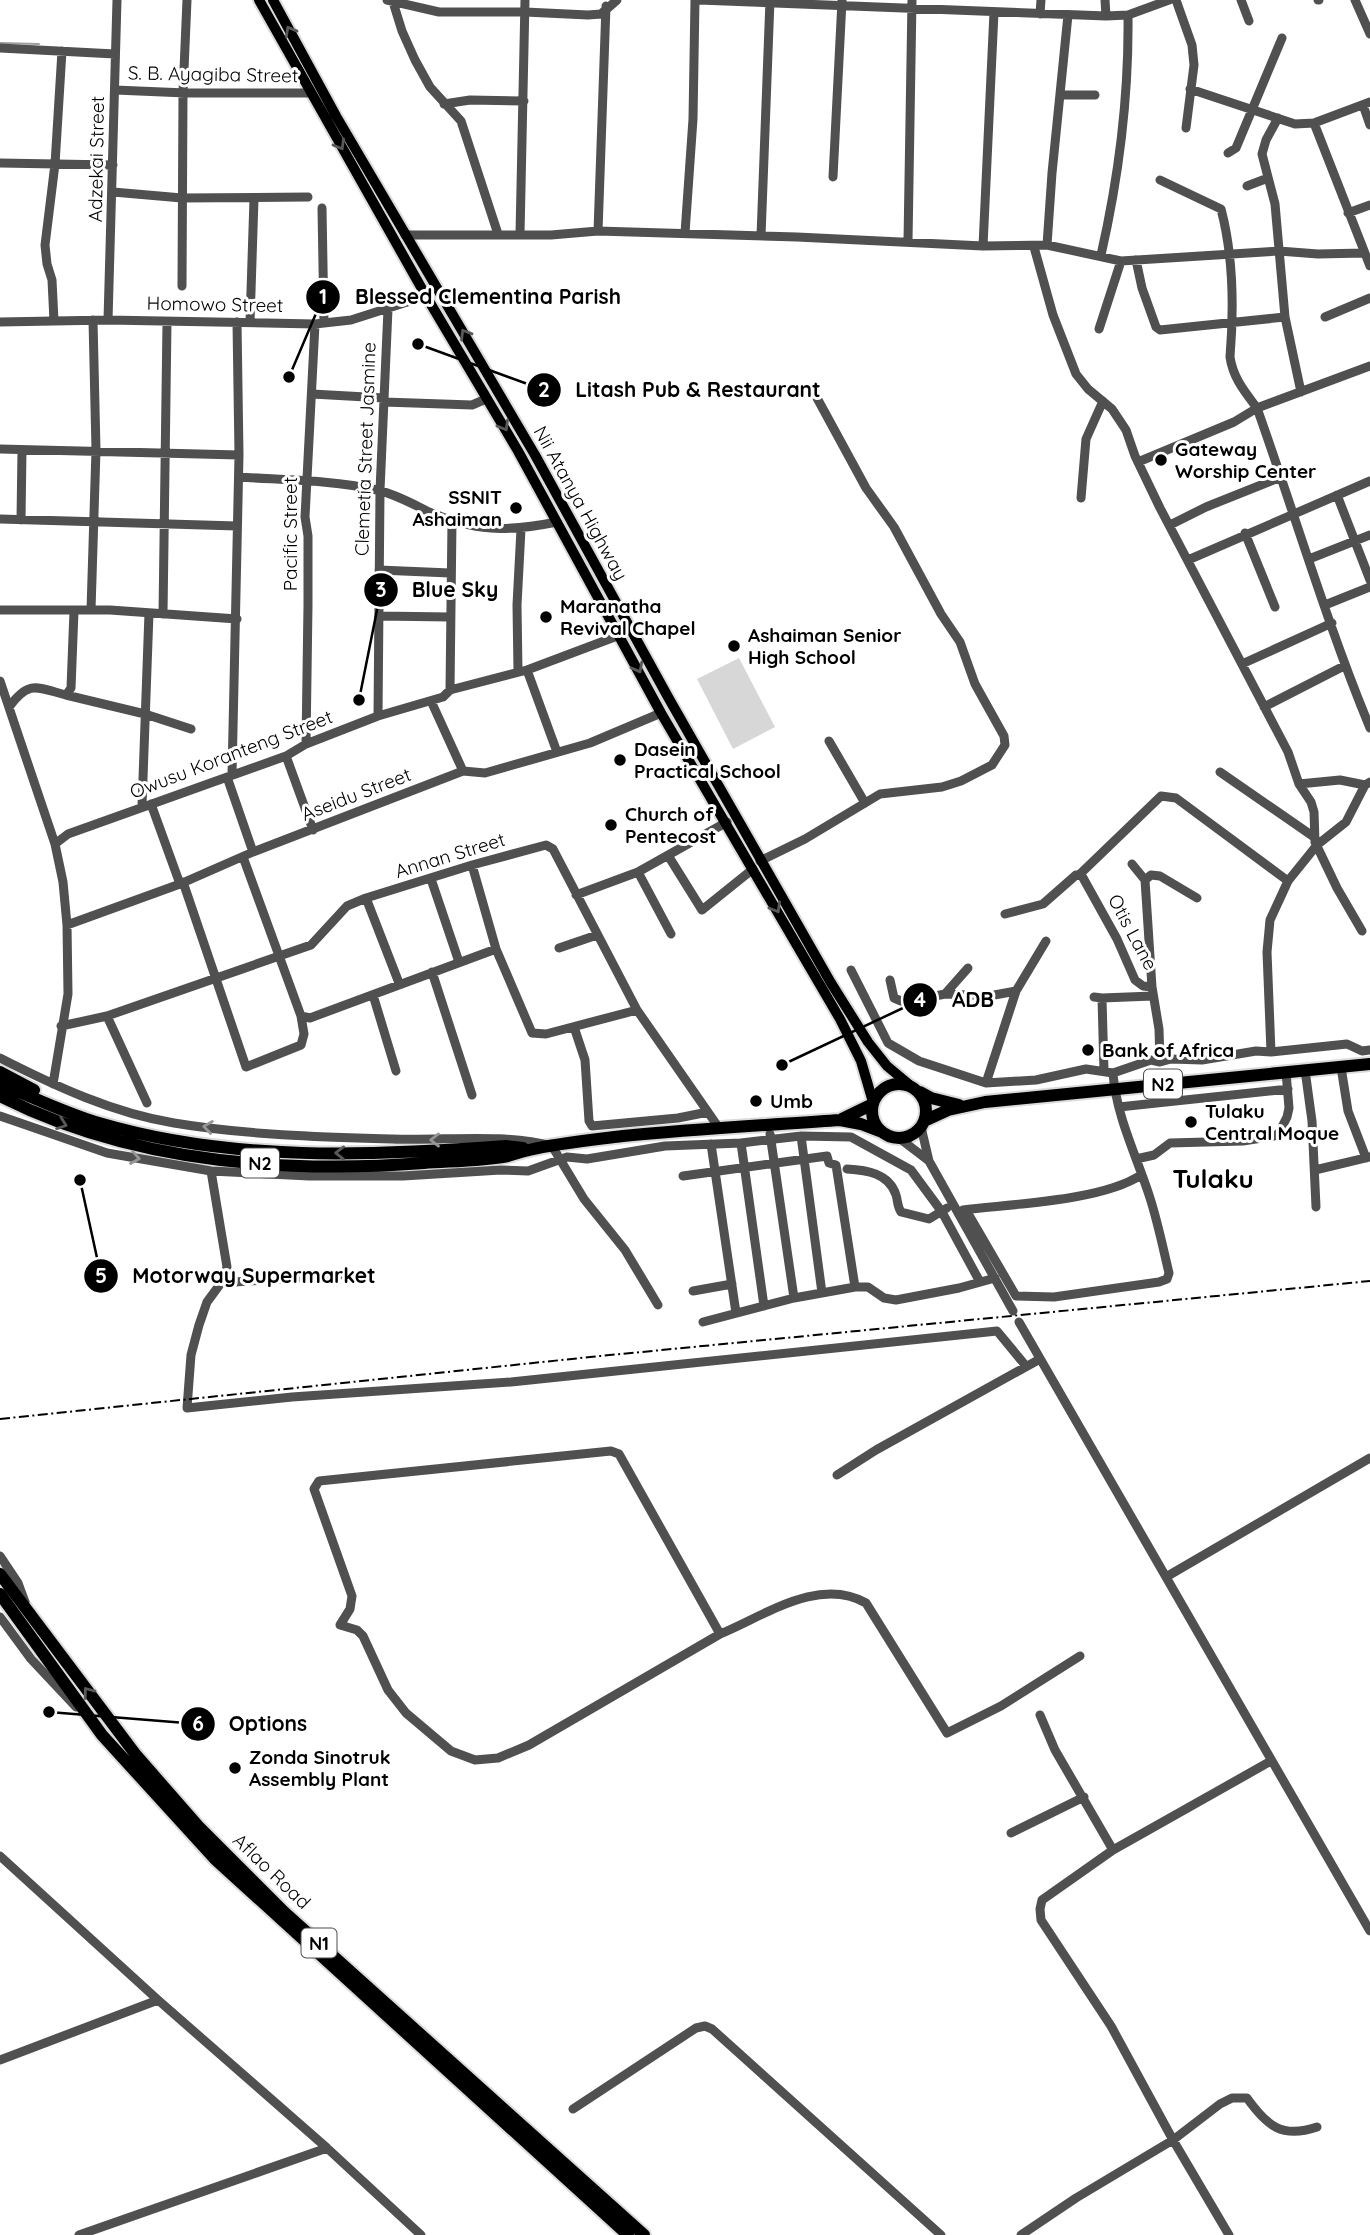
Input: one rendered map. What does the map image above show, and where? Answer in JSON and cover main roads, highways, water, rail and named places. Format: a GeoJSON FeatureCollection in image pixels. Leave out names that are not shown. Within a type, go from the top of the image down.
{"type":"FeatureCollection","features":[{"type":"Feature","properties":{"kind":"highway","name":"N2"},"geometry":{"type":"LineString","coordinates":[[839,1120],[861,1124],[899,1138],[911,1135],[941,1112],[962,1106],[1305,1070],[1369,1068]]}},
{"type":"Feature","properties":{"kind":"highway"},"geometry":{"type":"LineString","coordinates":[[0,1072],[45,1096],[121,1129]]}},
{"type":"Feature","properties":{"kind":"highway","name":"N2"},"geometry":{"type":"LineString","coordinates":[[0,1084],[74,1115],[121,1129],[195,1144],[379,1154],[506,1146],[530,1149]]}},
{"type":"Feature","properties":{"kind":"highway","name":"N2"},"geometry":{"type":"LineString","coordinates":[[0,1096],[33,1113],[77,1129],[152,1150],[209,1159],[342,1167],[508,1156],[530,1149],[694,1130],[719,1128],[769,1131],[839,1120],[873,1103],[878,1094],[893,1084],[962,1106]]}},
{"type":"Feature","properties":{"kind":"highway"},"geometry":{"type":"LineString","coordinates":[[915,1089],[925,1103],[923,1124]]}},
{"type":"Feature","properties":{"kind":"highway"},"geometry":{"type":"LineString","coordinates":[[0,1103],[33,1113]]}},
{"type":"Feature","properties":{"kind":"highway"},"geometry":{"type":"LineString","coordinates":[[873,1103],[874,1119],[882,1132]]}},
{"type":"Feature","properties":{"kind":"highway","name":"Aflao Road"},"geometry":{"type":"LineString","coordinates":[[0,1574],[136,1755],[198,1826],[284,1912],[644,2235]]}},
{"type":"Feature","properties":{"kind":"highway","name":"Aflao Road"},"geometry":{"type":"LineString","coordinates":[[0,1594],[102,1735],[215,1859],[628,2235]]}},
{"type":"Feature","properties":{"kind":"main road"},"geometry":{"type":"LineString","coordinates":[[259,0],[426,296],[524,462],[661,713],[727,822],[757,865],[861,1061],[873,1103]]}},
{"type":"Feature","properties":{"kind":"main road","name":"Nii Atanya Highway"},"geometry":{"type":"LineString","coordinates":[[273,0],[336,116],[535,456],[757,865],[869,1042],[895,1075],[915,1089]]}},
{"type":"Feature","properties":{"kind":"main road"},"geometry":{"type":"LineString","coordinates":[[524,462],[535,456]]}},
{"type":"Feature","properties":{"kind":"main road"},"geometry":{"type":"LineString","coordinates":[[626,647],[637,642]]}},
{"type":"Feature","properties":{"kind":"waterway"},"geometry":{"type":"LineString","coordinates":[[0,43],[39,44]]}},
{"type":"Feature","properties":{"kind":"railway"},"geometry":{"type":"LineString","coordinates":[[0,1419],[590,1357],[1370,1281]]}},
{"type":"Feature","properties":{"kind":"place","name":"Litash Pub & Restaurant"},"geometry":{"type":"Point","coordinates":[418,344]}},
{"type":"Feature","properties":{"kind":"place","name":"Blessed Clementina Parish"},"geometry":{"type":"Point","coordinates":[289,377]}},
{"type":"Feature","properties":{"kind":"place","name":"Gateway Worship Center"},"geometry":{"type":"Point","coordinates":[1161,460]}},
{"type":"Feature","properties":{"kind":"place","name":"SSNIT Ashaiman"},"geometry":{"type":"Point","coordinates":[516,508]}},
{"type":"Feature","properties":{"kind":"place","name":"Maranatha Revival Chapel"},"geometry":{"type":"Point","coordinates":[546,617]}},
{"type":"Feature","properties":{"kind":"place","name":"Ashaiman Senior High School"},"geometry":{"type":"Point","coordinates":[734,646]}},
{"type":"Feature","properties":{"kind":"place","name":"Blue Sky"},"geometry":{"type":"Point","coordinates":[359,700]}},
{"type":"Feature","properties":{"kind":"place","name":"Dasein Practical School"},"geometry":{"type":"Point","coordinates":[620,760]}},
{"type":"Feature","properties":{"kind":"place","name":"Church of Pentecost"},"geometry":{"type":"Point","coordinates":[611,825]}},
{"type":"Feature","properties":{"kind":"place","name":"Bank of Africa"},"geometry":{"type":"Point","coordinates":[1088,1050]}},
{"type":"Feature","properties":{"kind":"place","name":"ADB"},"geometry":{"type":"Point","coordinates":[782,1065]}},
{"type":"Feature","properties":{"kind":"place","name":"Umb"},"geometry":{"type":"Point","coordinates":[756,1101]}},
{"type":"Feature","properties":{"kind":"place","name":"Tulaku Central Moque"},"geometry":{"type":"Point","coordinates":[1191,1122]}},
{"type":"Feature","properties":{"kind":"place","name":"Motorway Supermarket"},"geometry":{"type":"Point","coordinates":[80,1180]}},
{"type":"Feature","properties":{"kind":"place","name":"Options"},"geometry":{"type":"Point","coordinates":[49,1712]}},
{"type":"Feature","properties":{"kind":"place","name":"Zonda Sinotruk Assembly Plant"},"geometry":{"type":"Point","coordinates":[235,1768]}},
{"type":"Feature","properties":{"kind":"district","name":"Tulaku"},"geometry":{"type":"Point","coordinates":[1213,1178]}}]}
